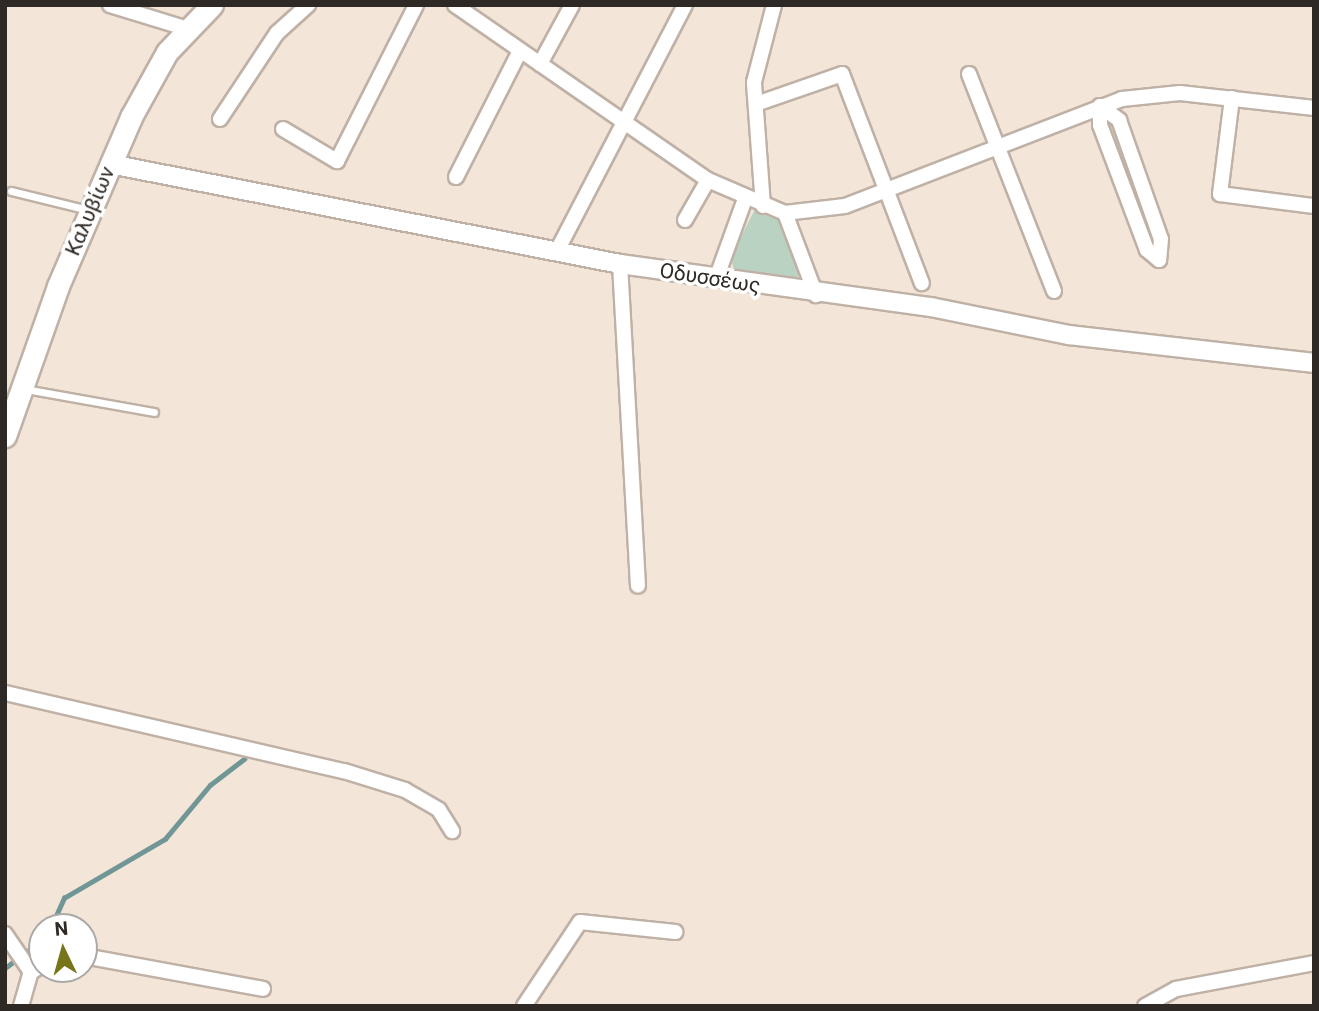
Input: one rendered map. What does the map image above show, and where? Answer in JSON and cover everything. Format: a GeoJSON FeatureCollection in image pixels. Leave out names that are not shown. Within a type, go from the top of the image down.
{"type":"FeatureCollection","features":[{"type":"Feature","properties":{"kind":"main road","name":"Καλυβίων"},"geometry":{"type":"LineString","coordinates":[[5,436],[20,388],[90,210],[149,80],[188,29],[212,5]]}},
{"type":"Feature","properties":{"kind":"street"},"geometry":{"type":"LineString","coordinates":[[110,5],[188,29]]}},
{"type":"Feature","properties":{"kind":"street"},"geometry":{"type":"LineString","coordinates":[[220,119],[276,33],[308,5]]}},
{"type":"Feature","properties":{"kind":"street"},"geometry":{"type":"LineString","coordinates":[[283,129],[337,161],[416,5]]}},
{"type":"Feature","properties":{"kind":"street"},"geometry":{"type":"LineString","coordinates":[[455,5],[708,180],[745,199],[785,213],[845,206],[1100,106],[1180,93],[1314,108]]}},
{"type":"Feature","properties":{"kind":"street"},"geometry":{"type":"LineString","coordinates":[[540,64],[572,5]]}},
{"type":"Feature","properties":{"kind":"street"},"geometry":{"type":"LineString","coordinates":[[558,249],[685,5]]}},
{"type":"Feature","properties":{"kind":"street"},"geometry":{"type":"LineString","coordinates":[[763,206],[754,82],[774,5]]}},
{"type":"Feature","properties":{"kind":"street"},"geometry":{"type":"LineString","coordinates":[[456,177],[520,51]]}},
{"type":"Feature","properties":{"kind":"street"},"geometry":{"type":"LineString","coordinates":[[756,104],[842,74],[922,283]]}},
{"type":"Feature","properties":{"kind":"street"},"geometry":{"type":"LineString","coordinates":[[969,74],[1054,291]]}},
{"type":"Feature","properties":{"kind":"street"},"geometry":{"type":"LineString","coordinates":[[1232,98],[1220,194],[1314,206]]}},
{"type":"Feature","properties":{"kind":"street"},"geometry":{"type":"LineString","coordinates":[[1100,106],[1119,120],[1161,239],[1159,260],[1147,250],[1100,125],[1100,106]]}},
{"type":"Feature","properties":{"kind":"street","name":"Οδυσσέως"},"geometry":{"type":"LineString","coordinates":[[110,164],[558,249],[620,264],[816,295],[931,307],[1135,344],[1314,363]]}},
{"type":"Feature","properties":{"kind":"street"},"geometry":{"type":"LineString","coordinates":[[685,220],[708,180]]}},
{"type":"Feature","properties":{"kind":"street"},"geometry":{"type":"LineString","coordinates":[[716,279],[745,199]]}},
{"type":"Feature","properties":{"kind":"street"},"geometry":{"type":"LineString","coordinates":[[785,213],[816,295]]}},
{"type":"Feature","properties":{"kind":"street"},"geometry":{"type":"LineString","coordinates":[[620,264],[638,584]]}},
{"type":"Feature","properties":{"kind":"street"},"geometry":{"type":"LineString","coordinates":[[5,693],[344,771],[405,790],[439,810],[452,831]]}},
{"type":"Feature","properties":{"kind":"street"},"geometry":{"type":"LineString","coordinates":[[524,1006],[580,922],[675,933]]}},
{"type":"Feature","properties":{"kind":"street"},"geometry":{"type":"LineString","coordinates":[[11,940],[28,959]]}},
{"type":"Feature","properties":{"kind":"street"},"geometry":{"type":"LineString","coordinates":[[98,959],[263,989]]}},
{"type":"Feature","properties":{"kind":"street"},"geometry":{"type":"LineString","coordinates":[[1145,1006],[1176,989],[1314,963]]}},
{"type":"Feature","properties":{"kind":"street"},"geometry":{"type":"LineString","coordinates":[[21,1006],[28,983]]}},
{"type":"Feature","properties":{"kind":"lane"},"geometry":{"type":"LineString","coordinates":[[11,191],[90,210]]}},
{"type":"Feature","properties":{"kind":"lane"},"geometry":{"type":"LineString","coordinates":[[20,388],[154,412]]}},
{"type":"Feature","properties":{"kind":"green space"},"geometry":{"type":"Polygon","coordinates":[[[754,211],[781,221],[801,270],[794,285],[735,275],[731,257],[754,211]]]}},
{"type":"Feature","properties":{"kind":"waterway"},"geometry":{"type":"LineString","coordinates":[[57,913],[64,898],[165,839],[210,785],[244,759]]}},
{"type":"Feature","properties":{"kind":"waterway"},"geometry":{"type":"LineString","coordinates":[[5,968],[28,951]]}}]}
